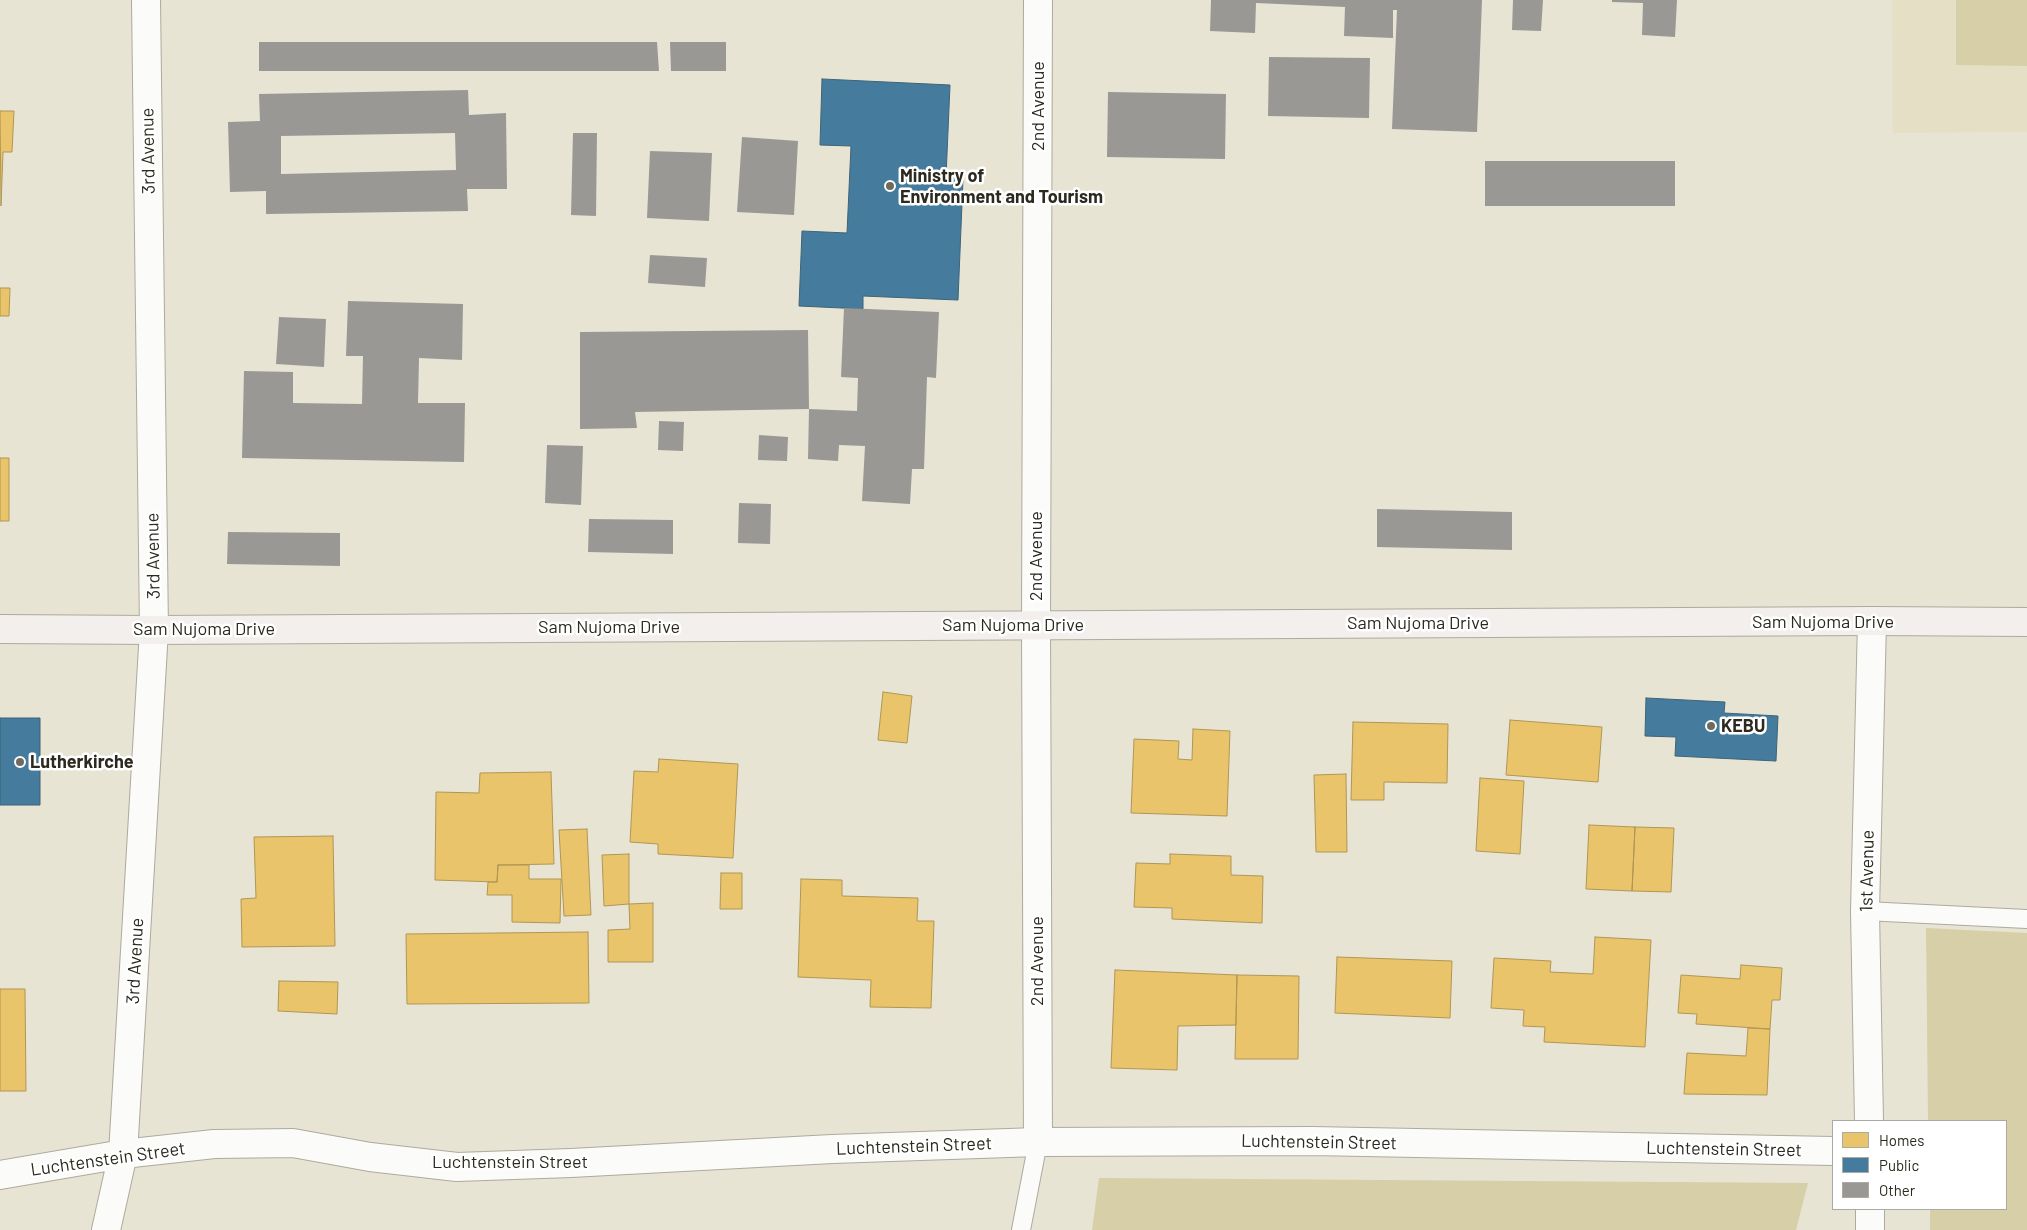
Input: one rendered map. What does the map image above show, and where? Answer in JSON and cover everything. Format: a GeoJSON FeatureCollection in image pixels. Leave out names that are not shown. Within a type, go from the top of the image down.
{"type":"FeatureCollection","features":[{"type":"Feature","properties":{"kind":"main road","name":"Sam Nujoma Drive"},"geometry":{"type":"LineString","coordinates":[[0,628],[154,630],[1872,621],[2027,622]]}},
{"type":"Feature","properties":{"kind":"street","name":"3rd Avenue"},"geometry":{"type":"LineString","coordinates":[[106,1230],[123,1154],[154,630],[146,0]]}},
{"type":"Feature","properties":{"kind":"street","name":"2nd Avenue"},"geometry":{"type":"LineString","coordinates":[[1038,0],[1036,625],[1038,1142]]}},
{"type":"Feature","properties":{"kind":"street","name":"1st Avenue"},"geometry":{"type":"LineString","coordinates":[[1869,1120],[1865,911],[1872,621]]}},
{"type":"Feature","properties":{"kind":"street","name":"Luchtenstein Street"},"geometry":{"type":"LineString","coordinates":[[0,1175],[123,1154],[214,1144],[293,1144],[370,1157],[457,1167],[832,1149],[1038,1142],[1312,1142],[1832,1151]]}},
{"type":"Feature","properties":{"kind":"street"},"geometry":{"type":"LineString","coordinates":[[1870,1210],[1870,1230]]}},
{"type":"Feature","properties":{"kind":"lane"},"geometry":{"type":"LineString","coordinates":[[1865,911],[2027,919]]}},
{"type":"Feature","properties":{"kind":"lane"},"geometry":{"type":"LineString","coordinates":[[1021,1230],[1038,1142]]}},
{"type":"Feature","properties":{"kind":"shaded area"},"geometry":{"type":"Polygon","coordinates":[[[1892,0],[2027,0],[2027,132],[1893,133],[1892,0]]]}},
{"type":"Feature","properties":{"kind":"shaded area"},"geometry":{"type":"Polygon","coordinates":[[[1956,0],[2027,0],[2027,66],[1956,65],[1956,0]]]}},
{"type":"Feature","properties":{"kind":"shaded area"},"geometry":{"type":"Polygon","coordinates":[[[1926,928],[2027,933],[2027,1230],[1930,1230],[1930,1210],[2007,1210],[2007,1120],[1928,1120],[1926,928]]]}},
{"type":"Feature","properties":{"kind":"shaded area"},"geometry":{"type":"Polygon","coordinates":[[[1099,1178],[1808,1183],[1796,1230],[1092,1230],[1099,1178]]]}},
{"type":"Feature","properties":{"kind":"building: Homes"},"geometry":{"type":"Polygon","coordinates":[[[0,111],[14,111],[12,152],[3,152],[1,206],[0,111]]]}},
{"type":"Feature","properties":{"kind":"building: Homes"},"geometry":{"type":"Polygon","coordinates":[[[0,288],[10,288],[9,316],[0,316],[0,288]]]}},
{"type":"Feature","properties":{"kind":"building: Homes"},"geometry":{"type":"Polygon","coordinates":[[[0,458],[9,458],[9,521],[0,521],[0,458]]]}},
{"type":"Feature","properties":{"kind":"building: Homes"},"geometry":{"type":"Polygon","coordinates":[[[883,692],[912,696],[907,743],[878,740],[883,692]]]}},
{"type":"Feature","properties":{"kind":"building: Homes"},"geometry":{"type":"Polygon","coordinates":[[[1510,720],[1602,727],[1598,782],[1506,775],[1510,720]]]}},
{"type":"Feature","properties":{"kind":"building: Homes"},"geometry":{"type":"Polygon","coordinates":[[[1353,722],[1448,724],[1447,783],[1384,782],[1384,800],[1351,800],[1353,722]]]}},
{"type":"Feature","properties":{"kind":"building: Homes"},"geometry":{"type":"Polygon","coordinates":[[[1193,729],[1230,731],[1227,816],[1131,813],[1134,739],[1179,741],[1178,759],[1192,760],[1193,729]]]}},
{"type":"Feature","properties":{"kind":"building: Homes"},"geometry":{"type":"Polygon","coordinates":[[[659,759],[738,764],[733,858],[658,854],[658,844],[630,842],[634,771],[658,772],[659,759]]]}},
{"type":"Feature","properties":{"kind":"building: Homes"},"geometry":{"type":"Polygon","coordinates":[[[551,772],[554,864],[498,865],[497,882],[435,880],[436,792],[479,793],[480,773],[551,772]]]}},
{"type":"Feature","properties":{"kind":"building: Homes"},"geometry":{"type":"Polygon","coordinates":[[[1346,774],[1347,852],[1316,852],[1314,775],[1346,774]]]}},
{"type":"Feature","properties":{"kind":"building: Homes"},"geometry":{"type":"Polygon","coordinates":[[[1480,778],[1524,781],[1520,854],[1476,851],[1480,778]]]}},
{"type":"Feature","properties":{"kind":"building: Homes"},"geometry":{"type":"Polygon","coordinates":[[[1589,825],[1635,827],[1632,891],[1586,889],[1589,825]]]}},
{"type":"Feature","properties":{"kind":"building: Homes"},"geometry":{"type":"Polygon","coordinates":[[[1635,827],[1674,828],[1671,892],[1632,891],[1635,827]]]}},
{"type":"Feature","properties":{"kind":"building: Homes"},"geometry":{"type":"Polygon","coordinates":[[[587,829],[591,915],[564,916],[559,830],[587,829]]]}},
{"type":"Feature","properties":{"kind":"building: Homes"},"geometry":{"type":"Polygon","coordinates":[[[333,836],[335,946],[242,947],[241,899],[256,898],[254,837],[333,836]]]}},
{"type":"Feature","properties":{"kind":"building: Homes"},"geometry":{"type":"Polygon","coordinates":[[[629,854],[629,904],[604,906],[602,855],[629,854]]]}},
{"type":"Feature","properties":{"kind":"building: Homes"},"geometry":{"type":"Polygon","coordinates":[[[1170,854],[1231,856],[1231,875],[1263,876],[1262,923],[1172,919],[1172,908],[1134,907],[1136,863],[1170,864],[1170,854]]]}},
{"type":"Feature","properties":{"kind":"building: Homes"},"geometry":{"type":"Polygon","coordinates":[[[498,865],[529,865],[529,879],[561,879],[560,923],[512,922],[512,895],[487,895],[488,882],[497,882],[498,865]]]}},
{"type":"Feature","properties":{"kind":"building: Homes"},"geometry":{"type":"Polygon","coordinates":[[[721,873],[742,873],[742,909],[720,909],[721,873]]]}},
{"type":"Feature","properties":{"kind":"building: Homes"},"geometry":{"type":"Polygon","coordinates":[[[801,879],[842,880],[842,896],[918,898],[917,921],[934,921],[931,1008],[870,1007],[871,980],[798,977],[801,879]]]}},
{"type":"Feature","properties":{"kind":"building: Homes"},"geometry":{"type":"Polygon","coordinates":[[[653,903],[653,962],[608,962],[608,930],[630,929],[629,904],[653,903]]]}},
{"type":"Feature","properties":{"kind":"building: Homes"},"geometry":{"type":"Polygon","coordinates":[[[588,932],[589,1003],[407,1004],[406,934],[588,932]]]}},
{"type":"Feature","properties":{"kind":"building: Homes"},"geometry":{"type":"Polygon","coordinates":[[[1595,937],[1651,940],[1645,1047],[1544,1042],[1545,1027],[1523,1026],[1524,1010],[1491,1008],[1494,958],[1551,961],[1550,972],[1593,974],[1595,937]]]}},
{"type":"Feature","properties":{"kind":"building: Homes"},"geometry":{"type":"Polygon","coordinates":[[[1337,957],[1452,961],[1450,1018],[1335,1013],[1337,957]]]}},
{"type":"Feature","properties":{"kind":"building: Homes"},"geometry":{"type":"Polygon","coordinates":[[[1741,965],[1782,968],[1780,1000],[1772,1000],[1770,1029],[1696,1024],[1697,1014],[1678,1013],[1681,975],[1740,979],[1741,965]]]}},
{"type":"Feature","properties":{"kind":"building: Homes"},"geometry":{"type":"Polygon","coordinates":[[[1115,970],[1237,975],[1236,1025],[1178,1026],[1177,1070],[1111,1068],[1115,970]]]}},
{"type":"Feature","properties":{"kind":"building: Homes"},"geometry":{"type":"Polygon","coordinates":[[[1237,975],[1299,976],[1298,1059],[1235,1059],[1237,975]]]}},
{"type":"Feature","properties":{"kind":"building: Homes"},"geometry":{"type":"Polygon","coordinates":[[[279,981],[338,982],[337,1014],[278,1011],[279,981]]]}},
{"type":"Feature","properties":{"kind":"building: Homes"},"geometry":{"type":"Polygon","coordinates":[[[0,989],[25,989],[26,1091],[0,1091],[0,989]]]}},
{"type":"Feature","properties":{"kind":"building: Homes"},"geometry":{"type":"Polygon","coordinates":[[[1748,1028],[1770,1029],[1767,1095],[1684,1094],[1687,1053],[1746,1056],[1748,1028]]]}},
{"type":"Feature","properties":{"kind":"building: Public"},"geometry":{"type":"Polygon","coordinates":[[[822,79],[950,85],[946,177],[963,179],[958,300],[863,296],[863,309],[799,306],[802,231],[847,233],[851,146],[820,145],[822,79]]]}},
{"type":"Feature","properties":{"kind":"building: Public","name":"KEBU"},"geometry":{"type":"Polygon","coordinates":[[[1646,698],[1725,702],[1724,713],[1778,716],[1776,761],[1675,756],[1676,737],[1645,736],[1646,698]]]}},
{"type":"Feature","properties":{"kind":"building: Public","name":"Lutherkirche"},"geometry":{"type":"Polygon","coordinates":[[[0,718],[40,718],[40,805],[0,805],[0,718]]]}},
{"type":"Feature","properties":{"kind":"building: Other"},"geometry":{"type":"Polygon","coordinates":[[[1211,0],[1482,0],[1477,132],[1392,129],[1397,10],[1393,10],[1393,38],[1344,36],[1345,7],[1256,3],[1255,33],[1210,31],[1211,0]]]}},
{"type":"Feature","properties":{"kind":"building: Other"},"geometry":{"type":"Polygon","coordinates":[[[1513,0],[1543,0],[1541,31],[1512,30],[1513,0]]]}},
{"type":"Feature","properties":{"kind":"building: Other"},"geometry":{"type":"Polygon","coordinates":[[[1612,0],[1677,0],[1675,37],[1642,35],[1643,3],[1612,2],[1612,0]]]}},
{"type":"Feature","properties":{"kind":"building: Other"},"geometry":{"type":"Polygon","coordinates":[[[259,42],[657,42],[659,71],[259,71],[259,42]]]}},
{"type":"Feature","properties":{"kind":"building: Other"},"geometry":{"type":"Polygon","coordinates":[[[670,42],[726,42],[726,71],[671,71],[670,42]]]}},
{"type":"Feature","properties":{"kind":"building: Other"},"geometry":{"type":"Polygon","coordinates":[[[1269,57],[1370,58],[1369,118],[1268,116],[1269,57]]]}},
{"type":"Feature","properties":{"kind":"building: Other"},"geometry":{"type":"Polygon","coordinates":[[[468,90],[469,115],[506,113],[507,189],[467,189],[468,211],[266,214],[266,191],[230,192],[228,122],[260,121],[259,94],[468,90]],[[455,133],[281,136],[281,174],[456,170],[455,133]]]}},
{"type":"Feature","properties":{"kind":"building: Other"},"geometry":{"type":"Polygon","coordinates":[[[1108,92],[1226,94],[1225,159],[1107,157],[1108,92]]]}},
{"type":"Feature","properties":{"kind":"building: Other"},"geometry":{"type":"Polygon","coordinates":[[[573,133],[597,133],[596,216],[571,215],[573,133]]]}},
{"type":"Feature","properties":{"kind":"building: Other"},"geometry":{"type":"Polygon","coordinates":[[[742,137],[798,141],[794,215],[737,212],[742,137]]]}},
{"type":"Feature","properties":{"kind":"building: Other"},"geometry":{"type":"Polygon","coordinates":[[[650,151],[712,153],[709,221],[647,218],[650,151]]]}},
{"type":"Feature","properties":{"kind":"building: Other"},"geometry":{"type":"Polygon","coordinates":[[[1485,161],[1675,161],[1675,206],[1485,206],[1485,161]]]}},
{"type":"Feature","properties":{"kind":"building: Other"},"geometry":{"type":"Polygon","coordinates":[[[650,255],[707,258],[705,287],[648,283],[650,255]]]}},
{"type":"Feature","properties":{"kind":"building: Other"},"geometry":{"type":"Polygon","coordinates":[[[348,301],[463,304],[462,360],[419,358],[418,403],[465,403],[464,462],[242,458],[244,371],[293,372],[293,403],[362,404],[363,356],[346,356],[348,301]]]}},
{"type":"Feature","properties":{"kind":"building: Other"},"geometry":{"type":"Polygon","coordinates":[[[844,308],[939,312],[936,378],[927,377],[924,469],[912,469],[910,504],[862,501],[865,446],[839,445],[838,461],[808,459],[809,409],[857,411],[858,378],[841,377],[844,308]]]}},
{"type":"Feature","properties":{"kind":"building: Other"},"geometry":{"type":"Polygon","coordinates":[[[279,317],[326,319],[324,367],[276,364],[279,317]]]}},
{"type":"Feature","properties":{"kind":"building: Other"},"geometry":{"type":"Polygon","coordinates":[[[808,330],[809,409],[635,412],[637,428],[580,429],[580,332],[808,330]]]}},
{"type":"Feature","properties":{"kind":"building: Other"},"geometry":{"type":"Polygon","coordinates":[[[659,421],[684,422],[683,451],[658,450],[659,421]]]}},
{"type":"Feature","properties":{"kind":"building: Other"},"geometry":{"type":"Polygon","coordinates":[[[759,435],[788,437],[787,461],[758,460],[759,435]]]}},
{"type":"Feature","properties":{"kind":"building: Other"},"geometry":{"type":"Polygon","coordinates":[[[547,445],[583,446],[581,505],[545,503],[547,445]]]}},
{"type":"Feature","properties":{"kind":"building: Other"},"geometry":{"type":"Polygon","coordinates":[[[739,503],[771,504],[770,544],[738,543],[739,503]]]}},
{"type":"Feature","properties":{"kind":"building: Other"},"geometry":{"type":"Polygon","coordinates":[[[1377,509],[1512,512],[1512,550],[1377,547],[1377,509]]]}},
{"type":"Feature","properties":{"kind":"building: Other"},"geometry":{"type":"Polygon","coordinates":[[[589,519],[673,520],[673,554],[588,552],[589,519]]]}},
{"type":"Feature","properties":{"kind":"building: Other"},"geometry":{"type":"Polygon","coordinates":[[[228,532],[340,533],[340,566],[227,564],[228,532]]]}},
{"type":"Feature","properties":{"kind":"place","name":"Ministry of Environment and Tourism"},"geometry":{"type":"Point","coordinates":[890,186]}},
{"type":"Feature","properties":{"kind":"place","name":"KEBU"},"geometry":{"type":"Point","coordinates":[1711,726]}},
{"type":"Feature","properties":{"kind":"place","name":"Lutherkirche"},"geometry":{"type":"Point","coordinates":[20,762]}}]}
